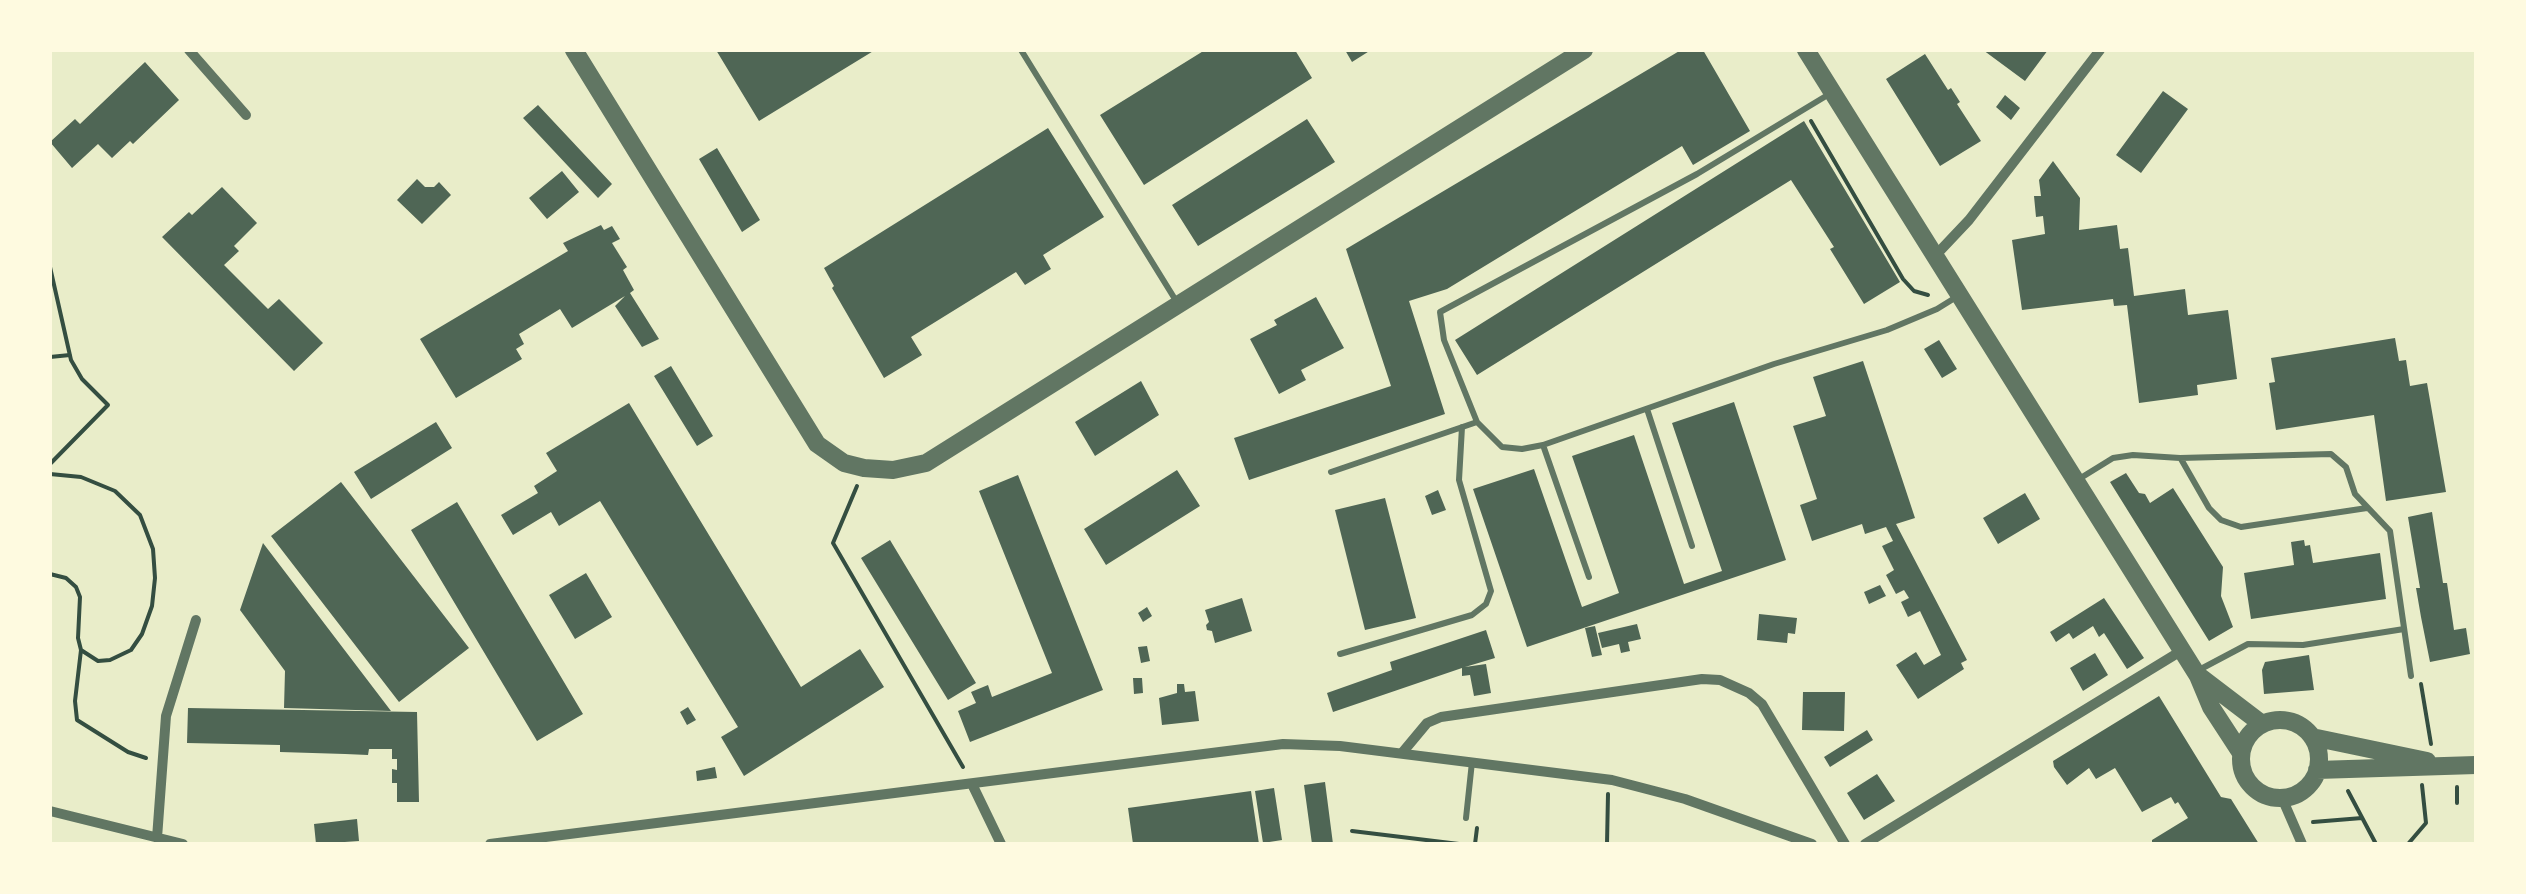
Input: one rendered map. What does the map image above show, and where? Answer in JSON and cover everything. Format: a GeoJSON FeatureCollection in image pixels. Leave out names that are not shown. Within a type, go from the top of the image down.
{"type":"FeatureCollection","features":[{"type":"Feature","properties":{"kind":"street"},"geometry":{"type":"LineString","coordinates":[[189,50],[246,115]]}},
{"type":"Feature","properties":{"kind":"street"},"geometry":{"type":"LineString","coordinates":[[574,50],[806,430],[826,453],[864,468],[893,470],[926,462],[1584,50]]}},
{"type":"Feature","properties":{"kind":"street"},"geometry":{"type":"LineString","coordinates":[[1806,50],[2197,674],[2211,707],[2241,753]]}},
{"type":"Feature","properties":{"kind":"street"},"geometry":{"type":"LineString","coordinates":[[1935,256],[1969,220],[2100,50]]}},
{"type":"Feature","properties":{"kind":"street"},"geometry":{"type":"LineString","coordinates":[[157,838],[166,716],[196,620]]}},
{"type":"Feature","properties":{"kind":"street"},"geometry":{"type":"LineString","coordinates":[[1864,844],[2181,651]]}},
{"type":"Feature","properties":{"kind":"street"},"geometry":{"type":"LineString","coordinates":[[2197,674],[2262,724]]}},
{"type":"Feature","properties":{"kind":"street"},"geometry":{"type":"LineString","coordinates":[[1402,753],[1427,723],[1441,717],[1702,679],[1720,680],[1749,692],[1762,704],[1845,844]]}},
{"type":"Feature","properties":{"kind":"street"},"geometry":{"type":"LineString","coordinates":[[2312,737],[2318,753],[2318,770],[2304,790],[2282,798],[2270,797],[2250,785],[2241,764],[2248,736],[2262,724],[2289,721],[2312,737],[2476,765]]}},
{"type":"Feature","properties":{"kind":"street"},"geometry":{"type":"LineString","coordinates":[[490,844],[1283,744],[1340,746],[1612,780],[1685,799],[1812,844]]}},
{"type":"Feature","properties":{"kind":"street"},"geometry":{"type":"LineString","coordinates":[[2318,770],[2434,756]]}},
{"type":"Feature","properties":{"kind":"street"},"geometry":{"type":"LineString","coordinates":[[972,784],[1001,844]]}},
{"type":"Feature","properties":{"kind":"street"},"geometry":{"type":"LineString","coordinates":[[2282,798],[2302,844]]}},
{"type":"Feature","properties":{"kind":"street"},"geometry":{"type":"LineString","coordinates":[[50,811],[183,844]]}},
{"type":"Feature","properties":{"kind":"lane"},"geometry":{"type":"LineString","coordinates":[[1021,50],[1179,304]]}},
{"type":"Feature","properties":{"kind":"lane"},"geometry":{"type":"LineString","coordinates":[[1832,93],[1697,174],[1440,312],[1444,340],[1477,422],[1502,446],[1522,449],[1543,445],[1774,364],[1886,330],[1937,309],[1959,295]]}},
{"type":"Feature","properties":{"kind":"lane"},"geometry":{"type":"LineString","coordinates":[[1648,408],[1692,546]]}},
{"type":"Feature","properties":{"kind":"lane"},"geometry":{"type":"LineString","coordinates":[[1331,472],[1477,422]]}},
{"type":"Feature","properties":{"kind":"lane"},"geometry":{"type":"LineString","coordinates":[[1340,654],[1472,614],[1486,604],[1491,590],[1459,480],[1462,428]]}},
{"type":"Feature","properties":{"kind":"lane"},"geometry":{"type":"LineString","coordinates":[[1543,445],[1589,577]]}},
{"type":"Feature","properties":{"kind":"lane"},"geometry":{"type":"LineString","coordinates":[[2074,482],[2113,458],[2133,455],[2180,458],[2331,454],[2346,467],[2354,494],[2390,530],[2410,676]]}},
{"type":"Feature","properties":{"kind":"lane"},"geometry":{"type":"LineString","coordinates":[[2180,458],[2209,508],[2221,520],[2241,527],[2368,508]]}},
{"type":"Feature","properties":{"kind":"lane"},"geometry":{"type":"LineString","coordinates":[[2197,674],[2248,644],[2304,645],[2404,629]]}},
{"type":"Feature","properties":{"kind":"lane"},"geometry":{"type":"LineString","coordinates":[[1466,818],[1472,761]]}},
{"type":"Feature","properties":{"kind":"path"},"geometry":{"type":"LineString","coordinates":[[1822,114],[1810,122],[1907,285],[1928,295]]}},
{"type":"Feature","properties":{"kind":"path"},"geometry":{"type":"LineString","coordinates":[[1829,153],[1840,147]]}},
{"type":"Feature","properties":{"kind":"path"},"geometry":{"type":"LineString","coordinates":[[1842,173],[1852,167]]}},
{"type":"Feature","properties":{"kind":"path"},"geometry":{"type":"LineString","coordinates":[[1854,194],[1864,187]]}},
{"type":"Feature","properties":{"kind":"path"},"geometry":{"type":"LineString","coordinates":[[50,267],[70,355],[82,380],[108,405],[50,464]]}},
{"type":"Feature","properties":{"kind":"path"},"geometry":{"type":"LineString","coordinates":[[50,357],[70,355]]}},
{"type":"Feature","properties":{"kind":"path"},"geometry":{"type":"LineString","coordinates":[[864,468],[833,543],[972,784]]}},
{"type":"Feature","properties":{"kind":"path"},"geometry":{"type":"LineString","coordinates":[[50,474],[81,477],[115,491],[140,515],[152,549],[152,606],[142,634],[131,650],[98,661],[81,650]]}},
{"type":"Feature","properties":{"kind":"path"},"geometry":{"type":"LineString","coordinates":[[50,574],[66,578],[80,597],[81,650],[74,712],[77,720],[139,757],[164,760]]}},
{"type":"Feature","properties":{"kind":"path"},"geometry":{"type":"LineString","coordinates":[[2410,676],[2422,684],[2434,756]]}},
{"type":"Feature","properties":{"kind":"path"},"geometry":{"type":"LineString","coordinates":[[2345,784],[2376,844]]}},
{"type":"Feature","properties":{"kind":"path"},"geometry":{"type":"LineString","coordinates":[[2408,844],[2426,822],[2422,784]]}},
{"type":"Feature","properties":{"kind":"path"},"geometry":{"type":"LineString","coordinates":[[2457,789],[2458,803]]}},
{"type":"Feature","properties":{"kind":"path"},"geometry":{"type":"LineString","coordinates":[[1608,792],[1608,844]]}},
{"type":"Feature","properties":{"kind":"path"},"geometry":{"type":"LineString","coordinates":[[2314,822],[2362,818]]}},
{"type":"Feature","properties":{"kind":"path"},"geometry":{"type":"LineString","coordinates":[[1352,830],[1459,844]]}},
{"type":"Feature","properties":{"kind":"building"},"geometry":{"type":"Polygon","coordinates":[[[716,50],[875,50],[759,121],[716,50]]]}},
{"type":"Feature","properties":{"kind":"building"},"geometry":{"type":"Polygon","coordinates":[[[1205,50],[1295,50],[1312,78],[1144,185],[1100,115],[1205,50]]]}},
{"type":"Feature","properties":{"kind":"building"},"geometry":{"type":"Polygon","coordinates":[[[1345,50],[1371,50],[1352,62],[1345,50]]]}},
{"type":"Feature","properties":{"kind":"building"},"geometry":{"type":"Polygon","coordinates":[[[1681,50],[1703,50],[1750,131],[1693,165],[1682,146],[1447,289],[1409,301],[1445,414],[1249,480],[1234,438],[1391,386],[1346,249],[1681,50]]]}},
{"type":"Feature","properties":{"kind":"building"},"geometry":{"type":"Polygon","coordinates":[[[1983,50],[2048,50],[2025,81],[1983,50]]]}},
{"type":"Feature","properties":{"kind":"building"},"geometry":{"type":"Polygon","coordinates":[[[1925,54],[1948,90],[1951,88],[1981,141],[1940,166],[1886,79],[1925,54]]]}},
{"type":"Feature","properties":{"kind":"building"},"geometry":{"type":"Polygon","coordinates":[[[145,62],[179,100],[133,144],[130,141],[112,158],[98,144],[72,168],[50,142],[75,119],[80,124],[145,62]]]}},
{"type":"Feature","properties":{"kind":"building"},"geometry":{"type":"Polygon","coordinates":[[[2163,91],[2188,109],[2141,173],[2116,155],[2163,91]]]}},
{"type":"Feature","properties":{"kind":"building"},"geometry":{"type":"Polygon","coordinates":[[[2005,95],[2020,108],[2011,120],[1996,107],[2005,95]]]}},
{"type":"Feature","properties":{"kind":"building"},"geometry":{"type":"Polygon","coordinates":[[[538,105],[612,184],[598,198],[523,118],[538,105]]]}},
{"type":"Feature","properties":{"kind":"building"},"geometry":{"type":"Polygon","coordinates":[[[1307,119],[1335,162],[1198,246],[1172,205],[1307,119]]]}},
{"type":"Feature","properties":{"kind":"building"},"geometry":{"type":"Polygon","coordinates":[[[1804,121],[1900,282],[1864,304],[1830,249],[1834,247],[1791,180],[1477,375],[1455,340],[1804,121]]]}},
{"type":"Feature","properties":{"kind":"building"},"geometry":{"type":"Polygon","coordinates":[[[1048,128],[1104,217],[1043,255],[1051,269],[1025,285],[1016,272],[911,337],[922,355],[884,378],[824,268],[1048,128]]]}},
{"type":"Feature","properties":{"kind":"building"},"geometry":{"type":"Polygon","coordinates":[[[717,148],[760,220],[742,232],[699,159],[717,148]]]}},
{"type":"Feature","properties":{"kind":"building"},"geometry":{"type":"Polygon","coordinates":[[[2053,161],[2080,198],[2079,230],[2117,225],[2120,249],[2128,248],[2134,296],[2185,289],[2188,315],[2228,310],[2237,379],[2197,385],[2198,395],[2139,403],[2127,305],[2114,306],[2113,299],[2022,310],[2012,240],[2045,234],[2043,216],[2036,217],[2034,196],[2041,196],[2039,180],[2053,161]]]}},
{"type":"Feature","properties":{"kind":"building"},"geometry":{"type":"Polygon","coordinates":[[[562,171],[579,192],[547,219],[529,198],[562,171]]]}},
{"type":"Feature","properties":{"kind":"building"},"geometry":{"type":"Polygon","coordinates":[[[417,179],[425,187],[434,187],[439,182],[451,195],[422,224],[397,200],[417,179]]]}},
{"type":"Feature","properties":{"kind":"building"},"geometry":{"type":"Polygon","coordinates":[[[222,187],[257,223],[234,246],[239,251],[224,265],[268,309],[279,299],[323,343],[294,371],[162,237],[222,187]]]}},
{"type":"Feature","properties":{"kind":"building"},"geometry":{"type":"Polygon","coordinates":[[[601,225],[604,230],[612,226],[620,239],[612,243],[627,267],[623,270],[634,290],[630,293],[659,339],[642,347],[615,306],[625,296],[572,328],[560,309],[519,334],[524,344],[516,349],[522,359],[456,398],[420,339],[568,251],[563,243],[601,225]]]}},
{"type":"Feature","properties":{"kind":"building"},"geometry":{"type":"Polygon","coordinates":[[[1316,297],[1344,348],[1301,370],[1306,380],[1279,394],[1250,339],[1277,325],[1274,320],[1316,297]]]}},
{"type":"Feature","properties":{"kind":"building"},"geometry":{"type":"Polygon","coordinates":[[[2395,338],[2399,361],[2406,360],[2410,386],[2427,383],[2446,492],[2386,501],[2374,415],[2276,430],[2269,383],[2275,382],[2271,358],[2395,338]]]}},
{"type":"Feature","properties":{"kind":"building"},"geometry":{"type":"Polygon","coordinates":[[[1939,340],[1957,369],[1942,378],[1924,349],[1939,340]]]}},
{"type":"Feature","properties":{"kind":"building"},"geometry":{"type":"Polygon","coordinates":[[[1863,361],[1915,518],[1896,524],[1967,660],[1961,663],[1964,669],[1918,699],[1896,665],[1916,652],[1924,665],[1941,655],[1920,611],[1908,617],[1901,602],[1909,598],[1904,590],[1896,594],[1886,575],[1894,570],[1882,546],[1893,541],[1886,527],[1865,534],[1862,524],[1812,541],[1800,505],[1817,499],[1793,426],[1826,416],[1813,377],[1863,361]]]}},
{"type":"Feature","properties":{"kind":"building"},"geometry":{"type":"Polygon","coordinates":[[[671,366],[713,436],[697,446],[654,376],[671,366]]]}},
{"type":"Feature","properties":{"kind":"building"},"geometry":{"type":"Polygon","coordinates":[[[1141,381],[1159,415],[1095,456],[1075,422],[1141,381]]]}},
{"type":"Feature","properties":{"kind":"building"},"geometry":{"type":"Polygon","coordinates":[[[1734,402],[1786,560],[1527,647],[1473,489],[1534,469],[1582,607],[1619,593],[1572,456],[1634,435],[1684,584],[1722,571],[1672,423],[1734,402]]]}},
{"type":"Feature","properties":{"kind":"building"},"geometry":{"type":"Polygon","coordinates":[[[629,403],[801,687],[860,649],[884,687],[744,776],[721,737],[738,727],[600,501],[559,526],[551,512],[513,535],[501,515],[538,493],[534,486],[557,471],[546,453],[629,403]]]}},
{"type":"Feature","properties":{"kind":"building"},"geometry":{"type":"Polygon","coordinates":[[[436,422],[452,448],[371,499],[354,472],[436,422]]]}},
{"type":"Feature","properties":{"kind":"building"},"geometry":{"type":"Polygon","coordinates":[[[1177,470],[1200,506],[1106,565],[1084,529],[1177,470]]]}},
{"type":"Feature","properties":{"kind":"building"},"geometry":{"type":"Polygon","coordinates":[[[2126,473],[2150,503],[2173,488],[2223,567],[2221,596],[2233,627],[2209,641],[2110,482],[2126,473]]]}},
{"type":"Feature","properties":{"kind":"building"},"geometry":{"type":"Polygon","coordinates":[[[1018,475],[1103,690],[970,742],[958,711],[976,703],[971,692],[988,685],[992,697],[1052,673],[979,491],[1018,475]]]}},
{"type":"Feature","properties":{"kind":"building"},"geometry":{"type":"Polygon","coordinates":[[[341,482],[469,648],[399,702],[271,536],[341,482]]]}},
{"type":"Feature","properties":{"kind":"building"},"geometry":{"type":"Polygon","coordinates":[[[1438,490],[1446,510],[1432,515],[1425,496],[1438,490]]]}},
{"type":"Feature","properties":{"kind":"building"},"geometry":{"type":"Polygon","coordinates":[[[2025,493],[2040,519],[1998,544],[1983,518],[2025,493]]]}},
{"type":"Feature","properties":{"kind":"building"},"geometry":{"type":"Polygon","coordinates":[[[1385,498],[1416,618],[1365,630],[1335,510],[1385,498]]]}},
{"type":"Feature","properties":{"kind":"building"},"geometry":{"type":"Polygon","coordinates":[[[457,502],[583,714],[537,741],[411,530],[457,502]]]}},
{"type":"Feature","properties":{"kind":"building"},"geometry":{"type":"Polygon","coordinates":[[[2432,512],[2454,630],[2466,628],[2470,654],[2430,662],[2408,517],[2432,512]]]}},
{"type":"Feature","properties":{"kind":"building"},"geometry":{"type":"Polygon","coordinates":[[[890,540],[976,683],[948,700],[861,558],[890,540]]]}},
{"type":"Feature","properties":{"kind":"building"},"geometry":{"type":"Polygon","coordinates":[[[2304,540],[2305,546],[2310,545],[2313,563],[2380,553],[2386,599],[2251,619],[2244,573],[2294,565],[2291,542],[2304,540]]]}},
{"type":"Feature","properties":{"kind":"building"},"geometry":{"type":"Polygon","coordinates":[[[263,543],[391,711],[284,708],[285,671],[240,610],[263,543]]]}},
{"type":"Feature","properties":{"kind":"building"},"geometry":{"type":"Polygon","coordinates":[[[586,573],[612,617],[575,639],[549,595],[586,573]]]}},
{"type":"Feature","properties":{"kind":"building"},"geometry":{"type":"Polygon","coordinates":[[[1880,585],[1886,596],[1869,604],[1864,592],[1880,585]]]}},
{"type":"Feature","properties":{"kind":"building"},"geometry":{"type":"Polygon","coordinates":[[[1242,598],[1252,631],[1215,643],[1212,631],[1207,630],[1205,610],[1242,598]]]}},
{"type":"Feature","properties":{"kind":"building"},"geometry":{"type":"Polygon","coordinates":[[[2104,598],[2144,658],[2127,669],[2104,633],[2099,637],[2093,626],[2073,639],[2069,633],[2056,642],[2050,632],[2104,598]]]}},
{"type":"Feature","properties":{"kind":"building"},"geometry":{"type":"Polygon","coordinates":[[[1147,607],[1152,616],[1143,622],[1138,613],[1147,607]]]}},
{"type":"Feature","properties":{"kind":"building"},"geometry":{"type":"Polygon","coordinates":[[[1759,614],[1797,618],[1795,634],[1788,633],[1787,643],[1757,640],[1759,614]]]}},
{"type":"Feature","properties":{"kind":"building"},"geometry":{"type":"Polygon","coordinates":[[[1637,624],[1641,639],[1628,642],[1630,651],[1621,653],[1619,644],[1602,648],[1598,633],[1637,624]]]}},
{"type":"Feature","properties":{"kind":"building"},"geometry":{"type":"Polygon","coordinates":[[[1595,626],[1602,655],[1592,657],[1585,628],[1595,626]]]}},
{"type":"Feature","properties":{"kind":"building"},"geometry":{"type":"Polygon","coordinates":[[[1486,630],[1495,658],[1465,667],[1486,664],[1491,693],[1474,696],[1470,675],[1462,676],[1462,668],[1333,712],[1327,693],[1392,670],[1390,662],[1486,630]]]}},
{"type":"Feature","properties":{"kind":"building"},"geometry":{"type":"Polygon","coordinates":[[[1147,646],[1150,661],[1141,663],[1138,647],[1147,646]]]}},
{"type":"Feature","properties":{"kind":"building"},"geometry":{"type":"Polygon","coordinates":[[[2095,653],[2108,675],[2083,691],[2070,668],[2095,653]]]}},
{"type":"Feature","properties":{"kind":"building"},"geometry":{"type":"Polygon","coordinates":[[[2309,655],[2314,690],[2264,694],[2265,662],[2309,655]]]}},
{"type":"Feature","properties":{"kind":"building"},"geometry":{"type":"Polygon","coordinates":[[[1133,678],[1142,678],[1143,693],[1134,694],[1133,678]]]}},
{"type":"Feature","properties":{"kind":"building"},"geometry":{"type":"Polygon","coordinates":[[[1177,684],[1184,684],[1185,692],[1195,691],[1199,721],[1162,725],[1159,698],[1177,693],[1177,684]]]}},
{"type":"Feature","properties":{"kind":"building"},"geometry":{"type":"Polygon","coordinates":[[[1803,692],[1845,692],[1844,731],[1802,730],[1803,692]]]}},
{"type":"Feature","properties":{"kind":"building"},"geometry":{"type":"Polygon","coordinates":[[[2159,696],[2221,797],[2231,799],[2259,844],[2152,844],[2152,840],[2188,818],[2178,802],[2175,804],[2171,797],[2142,812],[2115,768],[2096,779],[2089,768],[2067,785],[2054,767],[2053,761],[2159,696]]]}},
{"type":"Feature","properties":{"kind":"building"},"geometry":{"type":"Polygon","coordinates":[[[688,707],[696,720],[687,725],[680,712],[688,707]]]}},
{"type":"Feature","properties":{"kind":"building"},"geometry":{"type":"Polygon","coordinates":[[[188,708],[417,712],[419,802],[397,802],[392,769],[397,770],[397,759],[392,759],[392,749],[369,749],[368,755],[280,752],[280,745],[187,743],[188,708]]]}},
{"type":"Feature","properties":{"kind":"building"},"geometry":{"type":"Polygon","coordinates":[[[1867,730],[1873,740],[1830,767],[1824,757],[1867,730]]]}},
{"type":"Feature","properties":{"kind":"building"},"geometry":{"type":"Polygon","coordinates":[[[715,767],[717,778],[697,781],[696,771],[715,767]]]}},
{"type":"Feature","properties":{"kind":"building"},"geometry":{"type":"Polygon","coordinates":[[[1877,774],[1895,801],[1864,820],[1847,793],[1877,774]]]}},
{"type":"Feature","properties":{"kind":"building"},"geometry":{"type":"Polygon","coordinates":[[[1325,782],[1333,844],[1312,844],[1304,785],[1325,782]]]}},
{"type":"Feature","properties":{"kind":"building"},"geometry":{"type":"Polygon","coordinates":[[[1274,788],[1282,840],[1263,843],[1255,791],[1274,788]]]}},
{"type":"Feature","properties":{"kind":"building"},"geometry":{"type":"Polygon","coordinates":[[[1251,791],[1259,844],[1133,844],[1128,808],[1251,791]]]}},
{"type":"Feature","properties":{"kind":"building"},"geometry":{"type":"Polygon","coordinates":[[[357,819],[359,841],[316,844],[314,824],[357,819]]]}}]}
